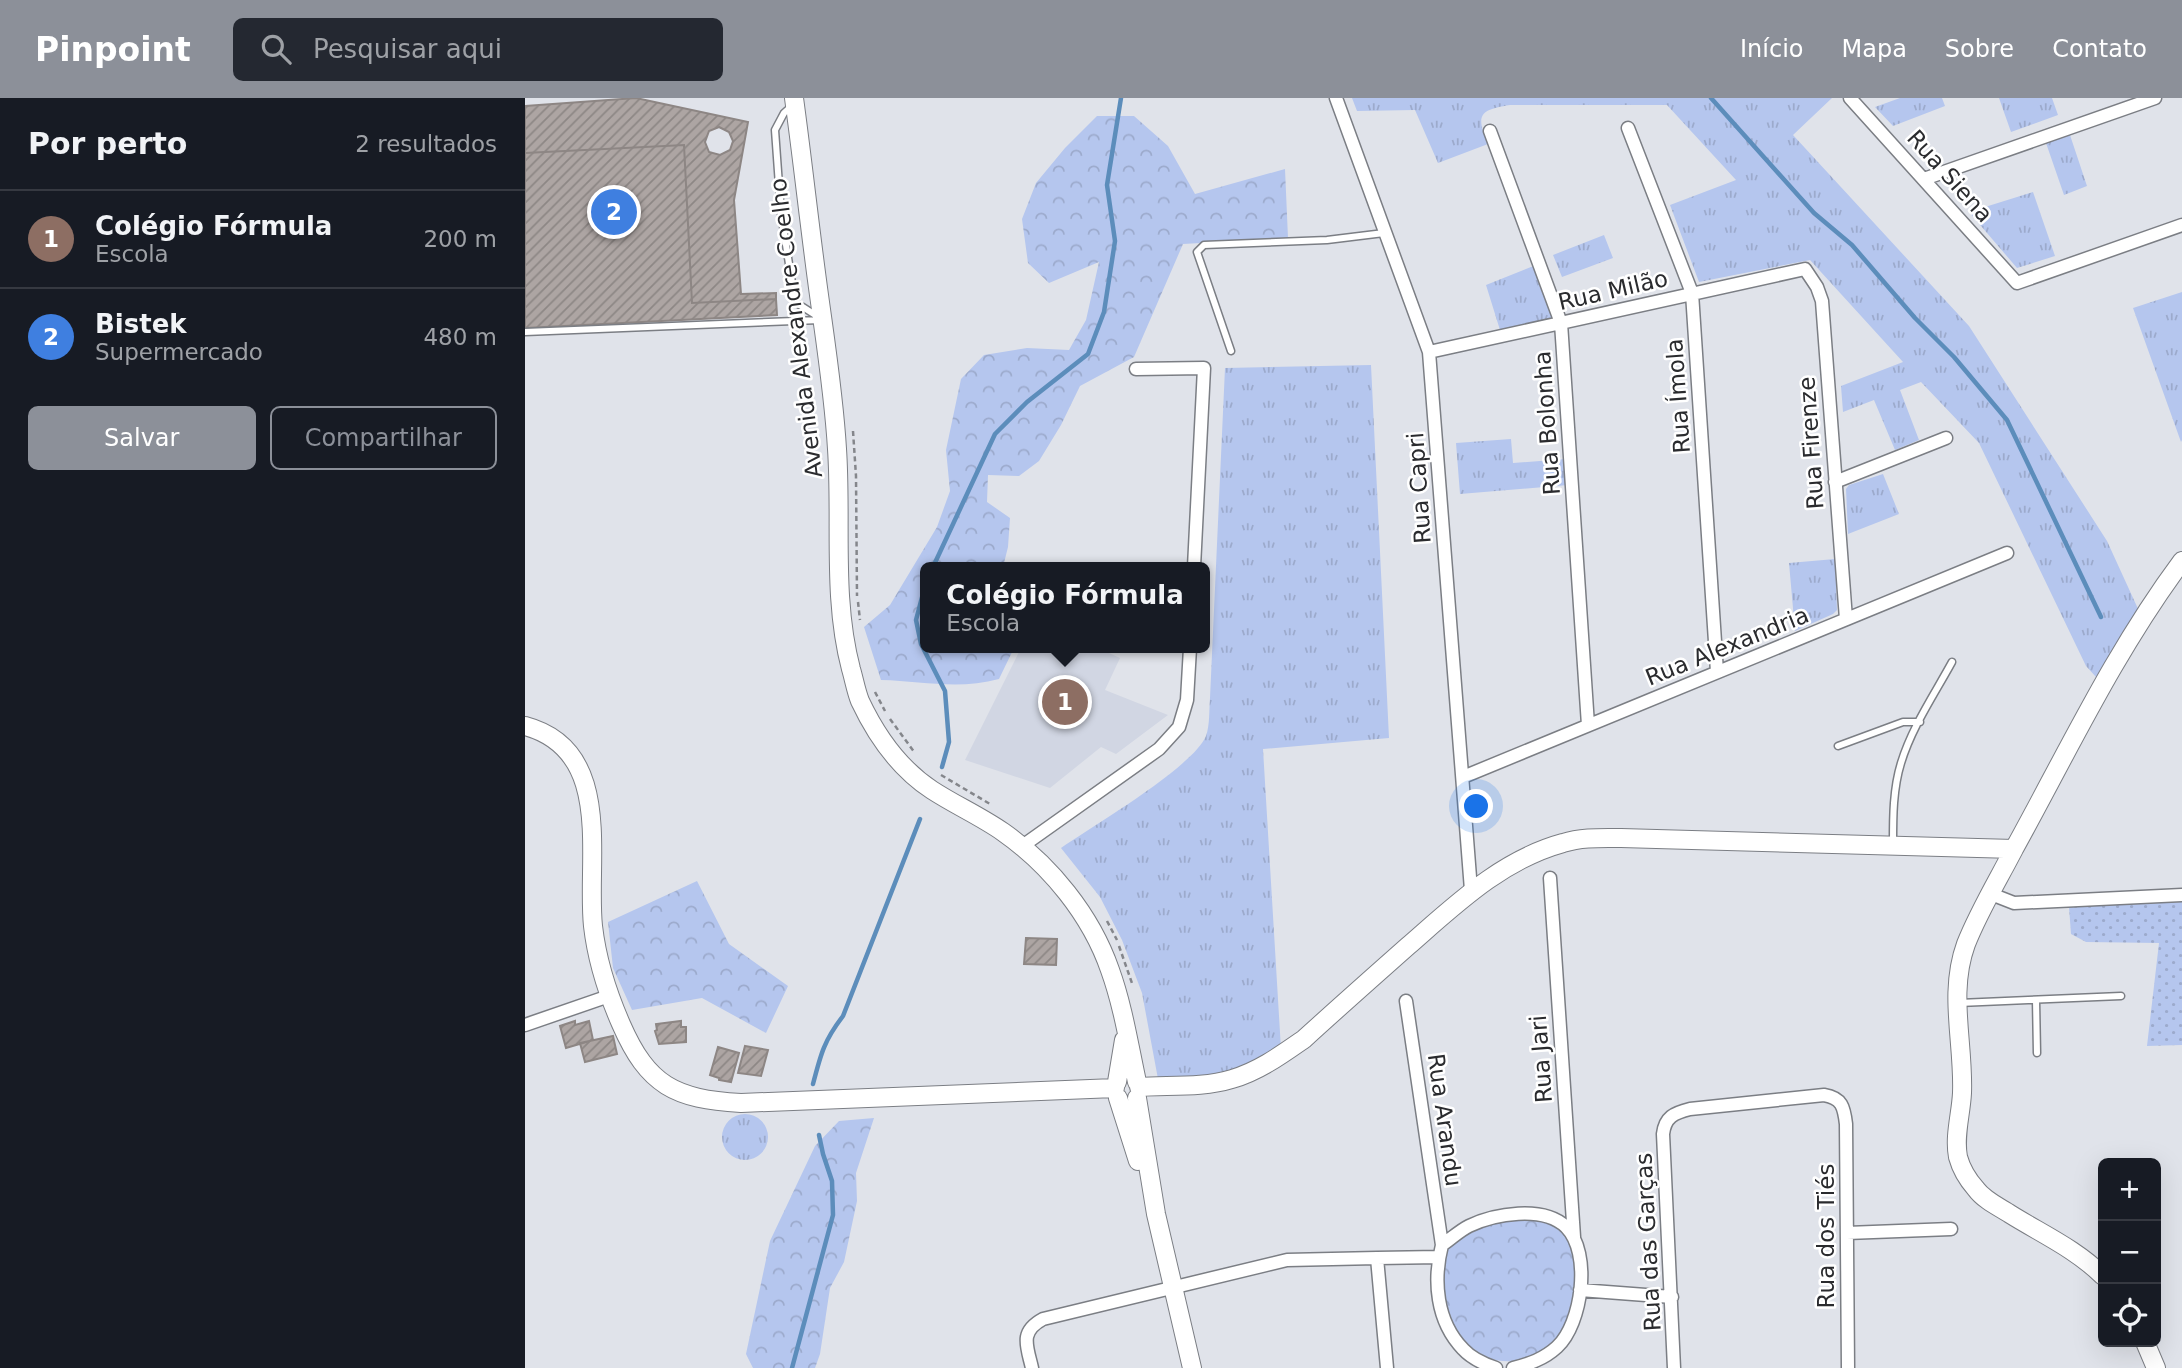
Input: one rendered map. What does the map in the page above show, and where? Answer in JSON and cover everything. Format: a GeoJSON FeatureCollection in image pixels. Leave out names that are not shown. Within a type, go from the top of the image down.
{"type":"FeatureCollection","features":[{"type":"Feature","properties":{"kind":"main road","name":"Avenida Alexandre Coelho"},"geometry":{"type":"LineString","coordinates":[[794,101],[837,447],[843,632],[859,697],[872,724],[910,773],[930,789],[1004,833],[1038,861],[1064,890],[1096,936],[1110,969],[1138,1089],[1156,1214]]}},
{"type":"Feature","properties":{"kind":"main road"},"geometry":{"type":"LineString","coordinates":[[2098,1271],[2067,1247],[1977,1192],[1965,1174],[1959,1160],[1957,1143],[1962,1093],[1957,1003],[1961,965],[1966,945],[1991,894],[2113,664],[2182,561]]}},
{"type":"Feature","properties":{"kind":"main road"},"geometry":{"type":"LineString","coordinates":[[525,726],[550,736],[565,750],[579,768],[587,787],[593,828],[593,925],[597,952],[609,996],[626,1034],[648,1071],[666,1086],[691,1097],[741,1103],[1117,1089],[1127,1077],[1138,1089],[1231,1080],[1278,1058],[1304,1039],[1471,890],[1506,867],[1539,851],[1586,838],[2014,849]]}},
{"type":"Feature","properties":{"kind":"main road","name":"Avenida Alexandre Coelho"},"geometry":{"type":"LineString","coordinates":[[1117,1089],[1125,1029]]}},
{"type":"Feature","properties":{"kind":"main road"},"geometry":{"type":"LineString","coordinates":[[1117,1089],[1156,1214],[1192,1368]]}},
{"type":"Feature","properties":{"kind":"main road"},"geometry":{"type":"LineString","coordinates":[[2147,1347],[2156,1368]]}},
{"type":"Feature","properties":{"kind":"street","name":"Rua Capri"},"geometry":{"type":"LineString","coordinates":[[1336,98],[1429,352],[1471,890]]}},
{"type":"Feature","properties":{"kind":"street","name":"Rua Siena"},"geometry":{"type":"LineString","coordinates":[[1850,98],[2017,283],[2182,225]]}},
{"type":"Feature","properties":{"kind":"street"},"geometry":{"type":"LineString","coordinates":[[1924,179],[2155,98]]}},
{"type":"Feature","properties":{"kind":"street","name":"Rua Ímola"},"geometry":{"type":"LineString","coordinates":[[1628,128],[1692,293],[1717,672]]}},
{"type":"Feature","properties":{"kind":"street","name":"Rua Bolonha"},"geometry":{"type":"LineString","coordinates":[[1490,131],[1561,323],[1588,725]]}},
{"type":"Feature","properties":{"kind":"street","name":"Rua Milão"},"geometry":{"type":"LineString","coordinates":[[1429,352],[1805,268]]}},
{"type":"Feature","properties":{"kind":"street","name":"Rua Firenze"},"geometry":{"type":"LineString","coordinates":[[1805,268],[1822,301],[1846,620]]}},
{"type":"Feature","properties":{"kind":"street"},"geometry":{"type":"LineString","coordinates":[[1136,369],[1204,368],[1194,562]]}},
{"type":"Feature","properties":{"kind":"street"},"geometry":{"type":"LineString","coordinates":[[1835,482],[1946,438]]}},
{"type":"Feature","properties":{"kind":"street","name":"Rua Alexandria"},"geometry":{"type":"LineString","coordinates":[[1463,777],[2007,553]]}},
{"type":"Feature","properties":{"kind":"street"},"geometry":{"type":"LineString","coordinates":[[1021,847],[1159,749],[1179,727],[1187,700],[1190,653]]}},
{"type":"Feature","properties":{"kind":"street","name":"Rua Jari"},"geometry":{"type":"LineString","coordinates":[[1543,1363],[1571,1328],[1580,1290],[1579,1256],[1574,1238],[1550,878]]}},
{"type":"Feature","properties":{"kind":"street"},"geometry":{"type":"LineString","coordinates":[[1991,894],[2014,903],[2182,895]]}},
{"type":"Feature","properties":{"kind":"street"},"geometry":{"type":"LineString","coordinates":[[525,1025],[609,996]]}},
{"type":"Feature","properties":{"kind":"street","name":"Rua Arandu"},"geometry":{"type":"LineString","coordinates":[[1406,1001],[1441,1251],[1436,1276],[1439,1297],[1444,1317],[1464,1351],[1479,1362],[1496,1368]]}},
{"type":"Feature","properties":{"kind":"street","name":"Rua dos Tiés"},"geometry":{"type":"LineString","coordinates":[[1670,1116],[1690,1109],[1824,1095],[1834,1097],[1842,1103],[1846,1124],[1848,1368]]}},
{"type":"Feature","properties":{"kind":"street","name":"Rua das Garças"},"geometry":{"type":"LineString","coordinates":[[1670,1116],[1663,1134],[1675,1368]]}},
{"type":"Feature","properties":{"kind":"street"},"geometry":{"type":"LineString","coordinates":[[1032,1368],[1026,1345],[1027,1333],[1032,1325],[1058,1315],[1173,1287],[1287,1260],[1377,1258],[1441,1251],[1467,1227],[1510,1214],[1534,1213],[1554,1220],[1565,1226],[1574,1238]]}},
{"type":"Feature","properties":{"kind":"street"},"geometry":{"type":"LineString","coordinates":[[1847,1233],[1951,1229]]}},
{"type":"Feature","properties":{"kind":"street"},"geometry":{"type":"LineString","coordinates":[[1377,1258],[1387,1368]]}},
{"type":"Feature","properties":{"kind":"street"},"geometry":{"type":"LineString","coordinates":[[1580,1290],[1672,1297]]}},
{"type":"Feature","properties":{"kind":"street"},"geometry":{"type":"LineString","coordinates":[[1513,1368],[1543,1363]]}},
{"type":"Feature","properties":{"kind":"lane"},"geometry":{"type":"LineString","coordinates":[[794,101],[775,130],[782,213],[795,302],[822,319]]}},
{"type":"Feature","properties":{"kind":"lane"},"geometry":{"type":"LineString","coordinates":[[1231,351],[1197,252],[1204,245],[1327,240],[1386,233]]}},
{"type":"Feature","properties":{"kind":"lane"},"geometry":{"type":"LineString","coordinates":[[525,332],[822,319]]}},
{"type":"Feature","properties":{"kind":"lane"},"geometry":{"type":"LineString","coordinates":[[1893,845],[1893,810],[1901,765],[1912,735],[1952,662]]}},
{"type":"Feature","properties":{"kind":"lane"},"geometry":{"type":"LineString","coordinates":[[1838,746],[1903,722],[1920,722]]}},
{"type":"Feature","properties":{"kind":"lane"},"geometry":{"type":"LineString","coordinates":[[1957,1003],[2121,996]]}},
{"type":"Feature","properties":{"kind":"lane"},"geometry":{"type":"LineString","coordinates":[[2036,1000],[2037,1053]]}},
{"type":"Feature","properties":{"kind":"path"},"geometry":{"type":"LineString","coordinates":[[852,420],[860,629]]}},
{"type":"Feature","properties":{"kind":"path"},"geometry":{"type":"LineString","coordinates":[[875,691],[887,716],[922,761]]}},
{"type":"Feature","properties":{"kind":"path"},"geometry":{"type":"LineString","coordinates":[[940,775],[993,805]]}},
{"type":"Feature","properties":{"kind":"path"},"geometry":{"type":"LineString","coordinates":[[1105,918],[1126,963],[1135,996]]}},
{"type":"Feature","properties":{"kind":"shaded area"},"geometry":{"type":"Polygon","coordinates":[[[1018,653],[1109,653],[1120,658],[1105,690],[1168,715],[1116,754],[1101,747],[1050,788],[965,760],[1018,653]]]}},
{"type":"Feature","properties":{"kind":"green space"},"geometry":{"type":"Polygon","coordinates":[[[1352,98],[1832,98],[1793,135],[1969,326],[2107,541],[2139,611],[2096,677],[2086,666],[1979,443],[1921,382],[1900,390],[1919,440],[1895,450],[1874,400],[1843,412],[1841,386],[1903,362],[1810,260],[1699,282],[1670,205],[1736,180],[1667,105],[1510,105],[1492,109],[1483,115],[1481,120],[1488,144],[1438,163],[1415,110],[1357,111],[1352,98]]]}},
{"type":"Feature","properties":{"kind":"green space"},"geometry":{"type":"Polygon","coordinates":[[[1900,98],[1942,98],[1945,106],[1893,126],[1875,107],[1900,98]]]}},
{"type":"Feature","properties":{"kind":"green space"},"geometry":{"type":"Polygon","coordinates":[[[1999,98],[2052,98],[2058,115],[2011,132],[1999,98]]]}},
{"type":"Feature","properties":{"kind":"green space"},"geometry":{"type":"Polygon","coordinates":[[[1097,116],[1134,116],[1168,146],[1195,194],[1285,169],[1288,238],[1183,244],[1134,357],[1080,386],[1039,461],[1019,476],[988,475],[987,502],[1010,518],[1004,562],[920,562],[920,653],[1012,653],[999,679],[969,684],[881,680],[864,627],[890,605],[937,527],[950,491],[946,450],[961,379],[984,355],[1027,348],[1069,350],[1086,320],[1099,262],[1049,283],[1028,263],[1022,219],[1036,183],[1065,148],[1097,116]]]}},
{"type":"Feature","properties":{"kind":"green space"},"geometry":{"type":"Polygon","coordinates":[[[2070,135],[2087,186],[2064,195],[2046,143],[2070,135]]]}},
{"type":"Feature","properties":{"kind":"green space"},"geometry":{"type":"Polygon","coordinates":[[[2033,192],[2055,256],[2017,268],[1969,212],[2033,192]]]}},
{"type":"Feature","properties":{"kind":"green space"},"geometry":{"type":"Polygon","coordinates":[[[1604,235],[1613,258],[1562,277],[1553,255],[1604,235]]]}},
{"type":"Feature","properties":{"kind":"green space"},"geometry":{"type":"Polygon","coordinates":[[[1536,265],[1554,318],[1500,330],[1486,285],[1536,265]]]}},
{"type":"Feature","properties":{"kind":"green space"},"geometry":{"type":"Polygon","coordinates":[[[2182,292],[2182,440],[2181,442],[2133,308],[2182,292]]]}},
{"type":"Feature","properties":{"kind":"green space"},"geometry":{"type":"Polygon","coordinates":[[[1371,365],[1389,738],[1263,749],[1281,1049],[1254,1065],[1204,1079],[1158,1079],[1142,993],[1122,940],[1100,897],[1061,848],[1163,779],[1197,749],[1206,736],[1225,368],[1371,365]]]}},
{"type":"Feature","properties":{"kind":"green space"},"geometry":{"type":"Polygon","coordinates":[[[1511,439],[1513,463],[1566,459],[1568,485],[1460,494],[1456,443],[1511,439]]]}},
{"type":"Feature","properties":{"kind":"green space"},"geometry":{"type":"Polygon","coordinates":[[[1883,474],[1899,514],[1848,534],[1846,489],[1849,485],[1883,474]]]}},
{"type":"Feature","properties":{"kind":"green space"},"geometry":{"type":"Polygon","coordinates":[[[1835,559],[1837,610],[1795,631],[1789,563],[1835,559]]]}},
{"type":"Feature","properties":{"kind":"green space"},"geometry":{"type":"Polygon","coordinates":[[[697,881],[729,944],[788,986],[766,1033],[702,998],[632,1010],[613,968],[608,922],[697,881]]]}},
{"type":"Feature","properties":{"kind":"green space"},"geometry":{"type":"Polygon","coordinates":[[[2182,902],[2182,1045],[2147,1046],[2159,943],[2086,942],[2071,934],[2069,907],[2182,902]]]}},
{"type":"Feature","properties":{"kind":"green space"},"geometry":{"type":"Polygon","coordinates":[[[745,1114],[761,1121],[768,1137],[761,1153],[745,1160],[729,1153],[722,1137],[729,1121],[745,1114]]]}},
{"type":"Feature","properties":{"kind":"green space"},"geometry":{"type":"Polygon","coordinates":[[[874,1118],[856,1173],[857,1201],[844,1262],[830,1288],[820,1354],[815,1368],[753,1368],[746,1354],[770,1241],[815,1146],[839,1121],[874,1118]]]}},
{"type":"Feature","properties":{"kind":"green space"},"geometry":{"type":"Polygon","coordinates":[[[1510,1219],[1543,1221],[1561,1230],[1569,1240],[1576,1269],[1573,1301],[1555,1341],[1536,1356],[1511,1361],[1486,1357],[1465,1344],[1451,1322],[1444,1286],[1447,1248],[1477,1230],[1510,1219]]]}},
{"type":"Feature","properties":{"kind":"building"},"geometry":{"type":"Polygon","coordinates":[[[636,98],[748,122],[734,200],[741,294],[776,293],[776,299],[692,303],[684,145],[525,153],[525,106],[636,98]],[[719,127],[709,131],[705,142],[709,152],[720,155],[730,150],[733,141],[729,132],[719,127]]]}},
{"type":"Feature","properties":{"kind":"building"},"geometry":{"type":"Polygon","coordinates":[[[684,145],[692,303],[776,299],[777,315],[525,328],[525,153],[684,145]]]}},
{"type":"Feature","properties":{"kind":"building"},"geometry":{"type":"Polygon","coordinates":[[[1026,938],[1057,939],[1056,965],[1024,964],[1026,938]]]}},
{"type":"Feature","properties":{"kind":"building"},"geometry":{"type":"Polygon","coordinates":[[[575,1021],[575,1025],[589,1021],[593,1040],[566,1048],[560,1026],[575,1021]]]}},
{"type":"Feature","properties":{"kind":"building"},"geometry":{"type":"Polygon","coordinates":[[[681,1021],[681,1027],[686,1027],[686,1042],[659,1044],[656,1024],[681,1021]]]}},
{"type":"Feature","properties":{"kind":"building"},"geometry":{"type":"Polygon","coordinates":[[[613,1036],[617,1054],[585,1062],[580,1043],[613,1036]]]}},
{"type":"Feature","properties":{"kind":"building"},"geometry":{"type":"Polygon","coordinates":[[[745,1046],[768,1050],[761,1076],[738,1073],[745,1046]]]}},
{"type":"Feature","properties":{"kind":"building"},"geometry":{"type":"Polygon","coordinates":[[[718,1047],[739,1053],[731,1082],[710,1075],[718,1047]]]}},
{"type":"Feature","properties":{"kind":"waterway"},"geometry":{"type":"LineString","coordinates":[[935,562],[995,434],[1027,402],[1088,354],[1104,312],[1115,241],[1107,185],[1121,98]]}},
{"type":"Feature","properties":{"kind":"waterway"},"geometry":{"type":"LineString","coordinates":[[1711,98],[1814,213],[1852,245],[2007,420],[2101,617]]}},
{"type":"Feature","properties":{"kind":"waterway"},"geometry":{"type":"LineString","coordinates":[[920,605],[916,620],[920,639]]}},
{"type":"Feature","properties":{"kind":"waterway"},"geometry":{"type":"LineString","coordinates":[[926,653],[945,691],[949,742],[942,767]]}},
{"type":"Feature","properties":{"kind":"waterway"},"geometry":{"type":"LineString","coordinates":[[813,1084],[824,1048],[843,1016],[920,819]]}},
{"type":"Feature","properties":{"kind":"waterway"},"geometry":{"type":"LineString","coordinates":[[792,1368],[833,1215],[832,1181],[819,1135]]}},
{"type":"Feature","properties":{"kind":"place","name":"Bistek"},"geometry":{"type":"Point","coordinates":[614,212]}},
{"type":"Feature","properties":{"kind":"place","name":"Colégio Fórmula"},"geometry":{"type":"Point","coordinates":[1065,702]}}]}
